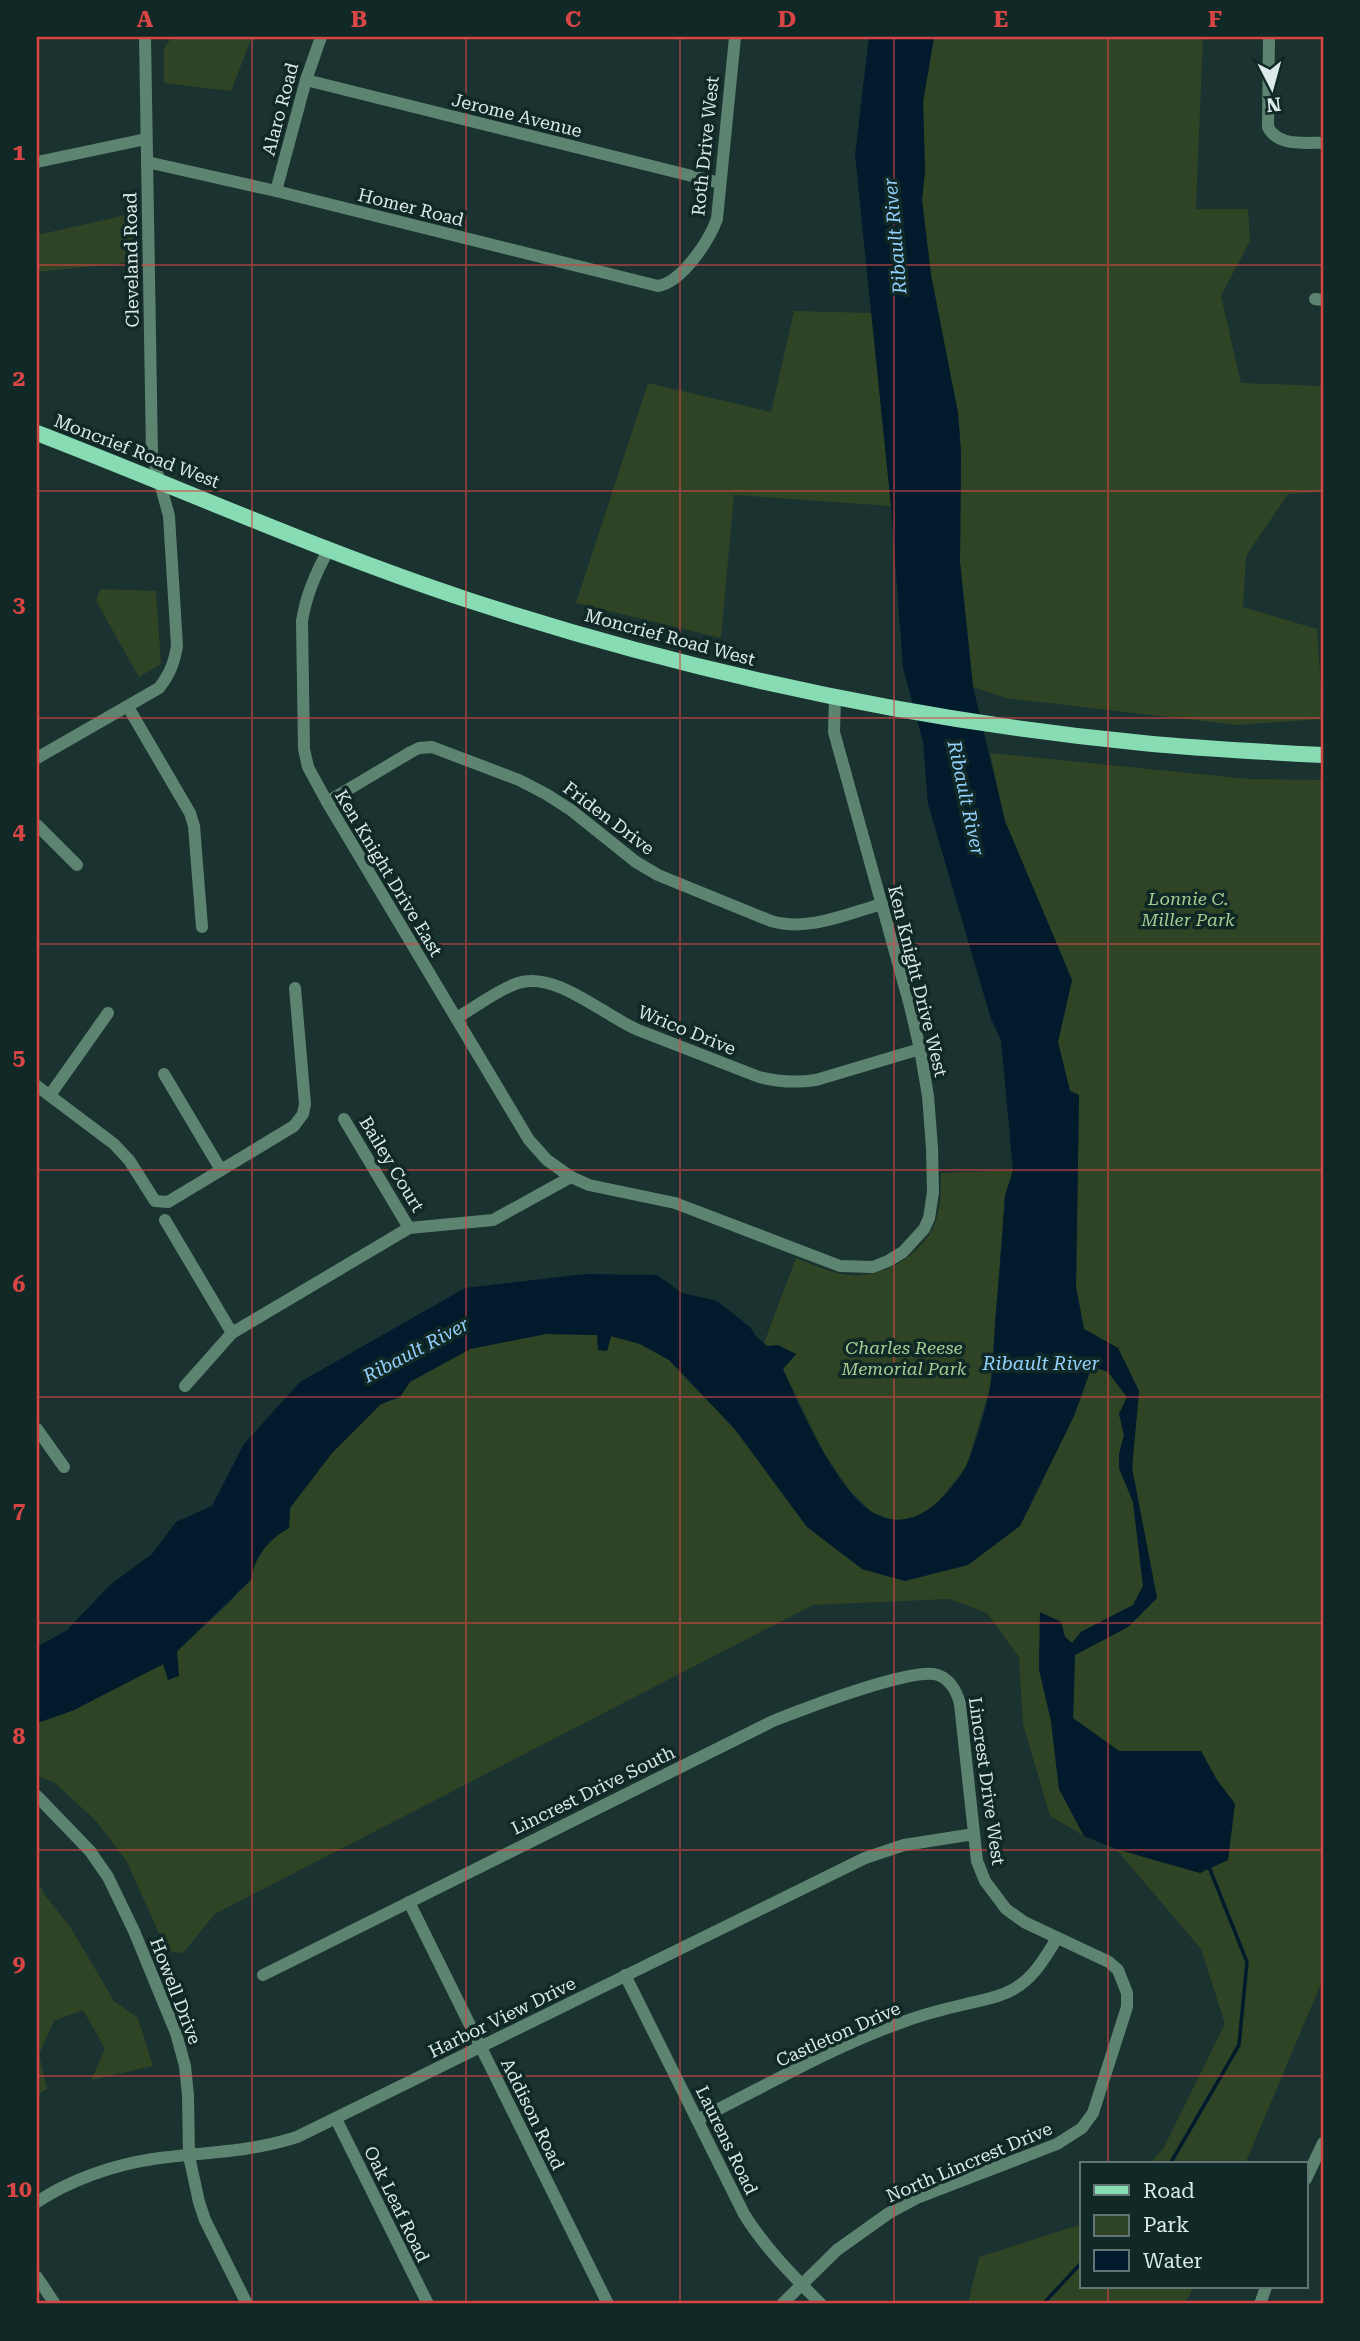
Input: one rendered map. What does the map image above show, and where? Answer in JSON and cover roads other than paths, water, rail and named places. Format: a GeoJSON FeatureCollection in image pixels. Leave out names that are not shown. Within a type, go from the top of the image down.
{"type":"FeatureCollection","features":[{"type":"Feature","properties":{"kind":"main road","name":"Moncrief Road West"},"geometry":{"type":"LineString","coordinates":[[37,433],[329,550],[467,600],[726,673],[835,696],[1053,732],[1142,743],[1323,755]]}},
{"type":"Feature","properties":{"kind":"street","name":"Cleveland Road"},"geometry":{"type":"LineString","coordinates":[[37,758],[159,688],[169,676],[177,646],[169,516],[152,454],[145,37]]}},
{"type":"Feature","properties":{"kind":"street","name":"Alaro Road"},"geometry":{"type":"LineString","coordinates":[[276,191],[306,80],[321,37]]}},
{"type":"Feature","properties":{"kind":"street","name":"Roth Drive West"},"geometry":{"type":"LineString","coordinates":[[667,284],[676,278],[711,235],[717,219],[735,37]]}},
{"type":"Feature","properties":{"kind":"street"},"geometry":{"type":"LineString","coordinates":[[1269,37],[1266,116],[1268,127],[1272,134],[1286,141],[1323,143]]}},
{"type":"Feature","properties":{"kind":"street","name":"Jerome Avenue"},"geometry":{"type":"LineString","coordinates":[[306,80],[720,183]]}},
{"type":"Feature","properties":{"kind":"street"},"geometry":{"type":"LineString","coordinates":[[37,162],[146,139]]}},
{"type":"Feature","properties":{"kind":"street","name":"Homer Road"},"geometry":{"type":"LineString","coordinates":[[147,162],[276,191],[658,286],[667,284]]}},
{"type":"Feature","properties":{"kind":"street","name":"Ken Knight Drive East"},"geometry":{"type":"LineString","coordinates":[[329,550],[317,570],[304,606],[303,749],[315,783],[529,1140],[547,1160],[570,1177]]}},
{"type":"Feature","properties":{"kind":"street","name":"Ken Knight Drive West"},"geometry":{"type":"LineString","coordinates":[[570,1177],[589,1185],[675,1203],[840,1266],[873,1267],[888,1261],[903,1252],[924,1229],[931,1206],[932,1148],[928,1096],[920,1049],[834,732],[835,696]]}},
{"type":"Feature","properties":{"kind":"street"},"geometry":{"type":"LineString","coordinates":[[128,707],[190,813],[194,826],[202,927]]}},
{"type":"Feature","properties":{"kind":"street","name":"Friden Drive"},"geometry":{"type":"LineString","coordinates":[[327,803],[411,752],[432,747],[519,780],[546,794],[647,869],[771,921],[810,924],[882,904]]}},
{"type":"Feature","properties":{"kind":"street"},"geometry":{"type":"LineString","coordinates":[[37,825],[77,865]]}},
{"type":"Feature","properties":{"kind":"street","name":"Wrico Drive"},"geometry":{"type":"LineString","coordinates":[[456,1018],[515,984],[537,980],[558,985],[629,1026],[759,1077],[773,1080],[816,1080],[920,1049]]}},
{"type":"Feature","properties":{"kind":"street"},"geometry":{"type":"LineString","coordinates":[[37,1086],[114,1144],[129,1160],[152,1198],[159,1203],[168,1202],[293,1126],[303,1114],[295,988]]}},
{"type":"Feature","properties":{"kind":"street"},"geometry":{"type":"LineString","coordinates":[[50,1095],[108,1013]]}},
{"type":"Feature","properties":{"kind":"street"},"geometry":{"type":"LineString","coordinates":[[164,1074],[221,1170]]}},
{"type":"Feature","properties":{"kind":"street","name":"Bailey Court"},"geometry":{"type":"LineString","coordinates":[[344,1119],[409,1228]]}},
{"type":"Feature","properties":{"kind":"street"},"geometry":{"type":"LineString","coordinates":[[185,1386],[232,1333],[409,1228],[493,1220],[570,1177]]}},
{"type":"Feature","properties":{"kind":"street"},"geometry":{"type":"LineString","coordinates":[[165,1220],[232,1333]]}},
{"type":"Feature","properties":{"kind":"street"},"geometry":{"type":"LineString","coordinates":[[37,1429],[64,1467]]}},
{"type":"Feature","properties":{"kind":"street","name":"Lincrest Drive South"},"geometry":{"type":"LineString","coordinates":[[263,1975],[783,1717],[856,1691],[918,1675],[939,1675],[949,1682]]}},
{"type":"Feature","properties":{"kind":"street","name":"Lincrest Drive West"},"geometry":{"type":"LineString","coordinates":[[949,1682],[957,1692],[960,1704],[977,1861],[985,1881],[1006,1909],[1024,1922],[1109,1962],[1124,1979]]}},
{"type":"Feature","properties":{"kind":"street","name":"Howell Drive"},"geometry":{"type":"LineString","coordinates":[[41,1799],[90,1851],[108,1877],[122,1902],[176,2033],[185,2066],[189,2156],[205,2220],[247,2304]]}},
{"type":"Feature","properties":{"kind":"street","name":"Harbor View Drive"},"geometry":{"type":"LineString","coordinates":[[37,2202],[98,2172],[151,2160],[268,2147],[297,2137],[865,1858],[904,1845],[974,1834]]}},
{"type":"Feature","properties":{"kind":"street","name":"Addison Road"},"geometry":{"type":"LineString","coordinates":[[409,1902],[608,2304]]}},
{"type":"Feature","properties":{"kind":"street","name":"Castleton Drive"},"geometry":{"type":"LineString","coordinates":[[697,2120],[858,2040],[900,2023],[1013,1990],[1027,1980],[1057,1938]]}},
{"type":"Feature","properties":{"kind":"street","name":"Laurens Road"},"geometry":{"type":"LineString","coordinates":[[625,1975],[744,2214],[758,2237],[821,2304]]}},
{"type":"Feature","properties":{"kind":"street","name":"North Lincrest Drive"},"geometry":{"type":"LineString","coordinates":[[782,2304],[837,2250],[889,2213],[917,2198],[1057,2144],[1082,2128],[1093,2113],[1127,2007],[1128,1993],[1124,1979]]}},
{"type":"Feature","properties":{"kind":"street","name":"Oak Leaf Road"},"geometry":{"type":"LineString","coordinates":[[336,2119],[428,2304]]}},
{"type":"Feature","properties":{"kind":"street"},"geometry":{"type":"LineString","coordinates":[[1308,2175],[1323,2143]]}},
{"type":"Feature","properties":{"kind":"street"},"geometry":{"type":"LineString","coordinates":[[37,2277],[55,2304]]}},
{"type":"Feature","properties":{"kind":"water","name":"Ribault River"},"geometry":{"type":"Polygon","coordinates":[[[869,37],[934,37],[923,102],[925,171],[922,200],[931,275],[958,413],[961,452],[960,562],[973,687],[1005,821],[1072,980],[1058,1042],[1070,1091],[1079,1095],[1076,1287],[1084,1329],[1118,1348],[1139,1391],[1132,1468],[1157,1598],[1128,1627],[1075,1655],[1073,1718],[1119,1751],[1201,1751],[1217,1780],[1235,1804],[1228,1860],[1200,1873],[1116,1849],[1084,1836],[1059,1789],[1051,1721],[1039,1669],[1040,1612],[1061,1622],[1065,1637],[1072,1643],[1081,1632],[1133,1605],[1143,1586],[1133,1502],[1119,1468],[1124,1435],[1119,1414],[1127,1397],[1108,1372],[1092,1366],[1074,1416],[1020,1526],[968,1565],[905,1581],[862,1569],[807,1527],[735,1429],[669,1360],[640,1344],[611,1336],[607,1351],[598,1350],[597,1335],[546,1334],[470,1349],[410,1382],[400,1397],[381,1404],[332,1453],[290,1508],[289,1528],[275,1537],[259,1556],[252,1579],[177,1651],[179,1676],[168,1680],[163,1664],[74,1710],[37,1723],[37,1647],[67,1630],[110,1585],[152,1554],[176,1522],[212,1506],[244,1444],[300,1382],[465,1288],[585,1274],[657,1275],[682,1293],[717,1301],[750,1327],[767,1346],[778,1345],[796,1354],[783,1369],[820,1446],[845,1485],[859,1501],[872,1512],[886,1518],[900,1520],[926,1511],[948,1492],[968,1462],[989,1394],[1005,1196],[1013,1170],[1001,1040],[991,1019],[928,804],[923,742],[903,668],[891,506],[855,155],[869,37]]]}},
{"type":"Feature","properties":{"kind":"waterway"},"geometry":{"type":"LineString","coordinates":[[1171,2162],[1239,2045],[1247,1962],[1209,1867]]}},
{"type":"Feature","properties":{"kind":"waterway"},"geometry":{"type":"LineString","coordinates":[[1043,2304],[1080,2264]]}},
{"type":"Feature","properties":{"kind":"park label","name":"Lonnie C. Miller Park"},"geometry":{"type":"Point","coordinates":[1188,908]}},
{"type":"Feature","properties":{"kind":"park label","name":"Charles Reese Memorial Park"},"geometry":{"type":"Point","coordinates":[904,1357]}}]}
